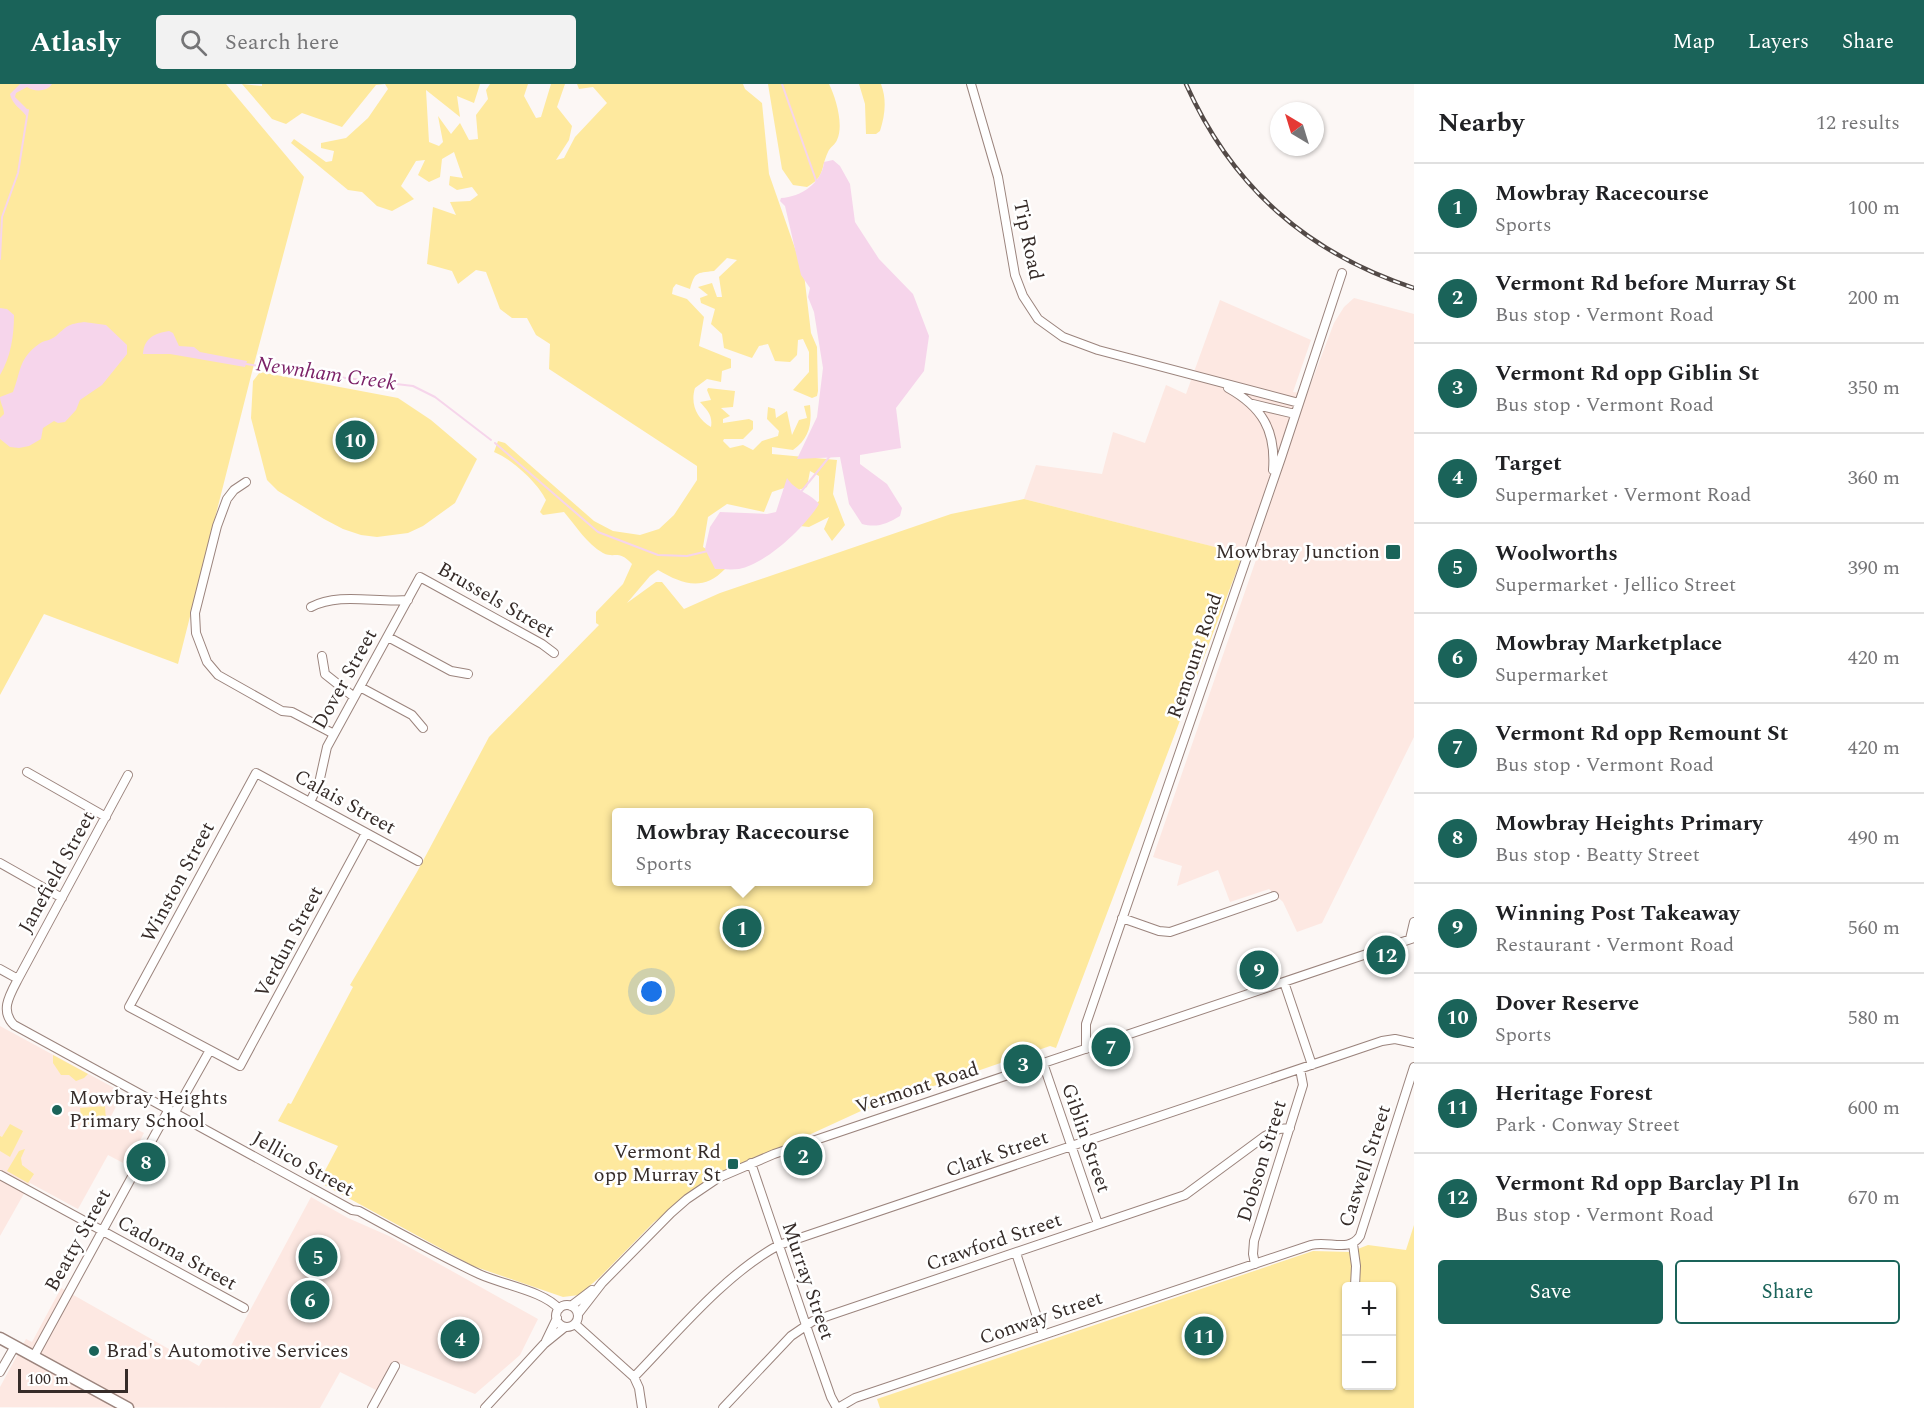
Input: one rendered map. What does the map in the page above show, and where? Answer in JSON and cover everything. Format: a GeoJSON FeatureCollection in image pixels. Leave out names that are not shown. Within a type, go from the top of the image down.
{"type":"FeatureCollection","features":[{"type":"Feature","properties":{"kind":"main road"},"geometry":{"type":"LineString","coordinates":[[0,1338],[127,1408]]}},
{"type":"Feature","properties":{"kind":"street","name":"Tip Road"},"geometry":{"type":"LineString","coordinates":[[971,84],[998,177],[1015,275],[1023,296],[1038,319],[1075,343],[1299,403]]}},
{"type":"Feature","properties":{"kind":"street","name":"Remount Road"},"geometry":{"type":"LineString","coordinates":[[1086,1049],[1086,1024],[1273,481],[1342,273]]}},
{"type":"Feature","properties":{"kind":"street","name":"Tip Road"},"geometry":{"type":"LineString","coordinates":[[1217,382],[1255,405],[1295,414]]}},
{"type":"Feature","properties":{"kind":"street"},"geometry":{"type":"LineString","coordinates":[[1255,405],[1260,393]]}},
{"type":"Feature","properties":{"kind":"street","name":"Tip Road"},"geometry":{"type":"LineString","coordinates":[[1255,405],[1271,437],[1274,458],[1273,481]]}},
{"type":"Feature","properties":{"kind":"street"},"geometry":{"type":"LineString","coordinates":[[246,482],[234,490],[227,500],[217,526],[195,614],[196,633],[207,662],[218,675],[282,711],[292,712],[334,734]]}},
{"type":"Feature","properties":{"kind":"street","name":"Dover Street"},"geometry":{"type":"LineString","coordinates":[[310,802],[320,783],[327,747],[420,576]]}},
{"type":"Feature","properties":{"kind":"street","name":"Brussels Street"},"geometry":{"type":"LineString","coordinates":[[420,576],[543,644],[554,653]]}},
{"type":"Feature","properties":{"kind":"street"},"geometry":{"type":"LineString","coordinates":[[311,607],[340,598],[370,601],[408,600]]}},
{"type":"Feature","properties":{"kind":"street"},"geometry":{"type":"LineString","coordinates":[[388,637],[451,671],[468,674]]}},
{"type":"Feature","properties":{"kind":"street"},"geometry":{"type":"LineString","coordinates":[[322,656],[325,674],[354,698]]}},
{"type":"Feature","properties":{"kind":"street"},"geometry":{"type":"LineString","coordinates":[[360,687],[412,715],[423,728]]}},
{"type":"Feature","properties":{"kind":"street"},"geometry":{"type":"LineString","coordinates":[[27,772],[106,816]]}},
{"type":"Feature","properties":{"kind":"street","name":"Calais Street"},"geometry":{"type":"LineString","coordinates":[[256,773],[418,861]]}},
{"type":"Feature","properties":{"kind":"street","name":"Winston Street"},"geometry":{"type":"LineString","coordinates":[[210,1050],[129,1006],[256,773]]}},
{"type":"Feature","properties":{"kind":"street","name":"Janefield Street"},"geometry":{"type":"LineString","coordinates":[[5,1017],[3,1013],[6,1002],[18,978],[128,775]]}},
{"type":"Feature","properties":{"kind":"street","name":"Verdun Street"},"geometry":{"type":"LineString","coordinates":[[210,1050],[240,1066],[366,833]]}},
{"type":"Feature","properties":{"kind":"street"},"geometry":{"type":"LineString","coordinates":[[0,863],[62,898]]}},
{"type":"Feature","properties":{"kind":"street"},"geometry":{"type":"LineString","coordinates":[[1122,918],[1159,931],[1170,932],[1274,896]]}},
{"type":"Feature","properties":{"kind":"street"},"geometry":{"type":"LineString","coordinates":[[1412,938],[1414,922]]}},
{"type":"Feature","properties":{"kind":"street","name":"Vermont Road"},"geometry":{"type":"LineString","coordinates":[[575,1324],[578,1314],[602,1283],[655,1228],[687,1199],[718,1178],[751,1163],[1412,938]]}},
{"type":"Feature","properties":{"kind":"street"},"geometry":{"type":"LineString","coordinates":[[0,969],[18,978]]}},
{"type":"Feature","properties":{"kind":"street"},"geometry":{"type":"LineString","coordinates":[[1284,982],[1312,1065]]}},
{"type":"Feature","properties":{"kind":"street","name":"Jellico Street"},"geometry":{"type":"LineString","coordinates":[[5,1017],[14,1025],[352,1210],[359,1211],[481,1274],[507,1285],[539,1294],[555,1304],[558,1313]]}},
{"type":"Feature","properties":{"kind":"street","name":"Clark Street"},"geometry":{"type":"LineString","coordinates":[[634,1377],[718,1291],[779,1245],[1389,1040],[1414,1043]]}},
{"type":"Feature","properties":{"kind":"street","name":"Beatty Street"},"geometry":{"type":"LineString","coordinates":[[34,1356],[102,1232],[210,1050]]}},
{"type":"Feature","properties":{"kind":"street","name":"Giblin Street"},"geometry":{"type":"LineString","coordinates":[[1043,1063],[1098,1224]]}},
{"type":"Feature","properties":{"kind":"street","name":"Caswell Street"},"geometry":{"type":"LineString","coordinates":[[1255,1264],[1317,1243],[1345,1246],[1353,1244],[1360,1236],[1414,1067]]}},
{"type":"Feature","properties":{"kind":"street","name":"Dobson Street"},"geometry":{"type":"LineString","coordinates":[[1255,1264],[1254,1241],[1303,1085],[1300,1069]]}},
{"type":"Feature","properties":{"kind":"street","name":"Crawford Street"},"geometry":{"type":"LineString","coordinates":[[723,1408],[791,1336],[806,1325],[1185,1195],[1265,1136],[1290,1128]]}},
{"type":"Feature","properties":{"kind":"street","name":"Murray Street"},"geometry":{"type":"LineString","coordinates":[[751,1163],[831,1397],[838,1408]]}},
{"type":"Feature","properties":{"kind":"street","name":"Cadorna Street"},"geometry":{"type":"LineString","coordinates":[[0,1175],[243,1308]]}},
{"type":"Feature","properties":{"kind":"street"},"geometry":{"type":"LineString","coordinates":[[1353,1244],[1355,1282]]}},
{"type":"Feature","properties":{"kind":"street"},"geometry":{"type":"LineString","coordinates":[[1016,1253],[1043,1335]]}},
{"type":"Feature","properties":{"kind":"street","name":"Conway Street"},"geometry":{"type":"LineString","coordinates":[[838,1408],[855,1398],[1255,1264]]}},
{"type":"Feature","properties":{"kind":"street","name":"Vermont Road"},"geometry":{"type":"LineString","coordinates":[[558,1313],[564,1306],[571,1306],[602,1283]]}},
{"type":"Feature","properties":{"kind":"street"},"geometry":{"type":"LineString","coordinates":[[571,1306],[578,1314]]}},
{"type":"Feature","properties":{"kind":"street"},"geometry":{"type":"LineString","coordinates":[[558,1313],[560,1325],[565,1327]]}},
{"type":"Feature","properties":{"kind":"street"},"geometry":{"type":"LineString","coordinates":[[544,1344],[558,1313]]}},
{"type":"Feature","properties":{"kind":"street"},"geometry":{"type":"LineString","coordinates":[[484,1408],[544,1344],[565,1327],[575,1324],[634,1377],[639,1388],[642,1408]]}},
{"type":"Feature","properties":{"kind":"street"},"geometry":{"type":"LineString","coordinates":[[0,1372],[15,1346]]}},
{"type":"Feature","properties":{"kind":"street"},"geometry":{"type":"LineString","coordinates":[[372,1408],[395,1365]]}},
{"type":"Feature","properties":{"kind":"shaded area"},"geometry":{"type":"Polygon","coordinates":[[[0,84],[226,84],[304,177],[178,664],[44,614],[0,695],[0,84]]]}},
{"type":"Feature","properties":{"kind":"shaded area"},"geometry":{"type":"Polygon","coordinates":[[[20,84],[52,84],[44,90],[27,87],[16,93],[15,97],[28,110],[27,117],[10,94],[20,84]]]}},
{"type":"Feature","properties":{"kind":"shaded area"},"geometry":{"type":"Polygon","coordinates":[[[242,84],[262,86],[262,84],[385,84],[376,85],[342,127],[302,113],[286,124],[272,119],[242,84]]]}},
{"type":"Feature","properties":{"kind":"shaded area"},"geometry":{"type":"Polygon","coordinates":[[[385,84],[480,84],[474,103],[457,96],[460,117],[426,90],[429,142],[439,146],[443,142],[438,116],[451,134],[460,123],[469,140],[478,139],[476,115],[488,99],[486,90],[490,84],[528,84],[524,96],[536,118],[541,117],[551,84],[565,84],[557,107],[572,126],[569,140],[556,160],[564,158],[575,137],[607,103],[593,87],[579,89],[577,84],[743,84],[745,89],[762,103],[769,174],[804,274],[811,333],[817,347],[817,396],[812,398],[793,390],[809,372],[809,352],[803,339],[798,340],[797,355],[790,362],[775,361],[768,344],[759,346],[752,358],[724,348],[722,334],[711,324],[715,309],[701,303],[700,298],[708,295],[698,287],[712,283],[717,297],[722,297],[719,277],[737,260],[727,258],[714,271],[697,274],[690,289],[676,284],[672,294],[687,299],[704,317],[699,346],[731,359],[731,368],[722,371],[721,382],[707,379],[695,388],[693,400],[698,415],[711,427],[710,416],[700,402],[711,400],[708,388],[735,391],[733,407],[721,408],[730,416],[723,419],[723,423],[749,419],[753,421],[753,429],[743,439],[724,439],[723,441],[730,448],[743,445],[753,450],[762,441],[778,436],[779,431],[767,419],[768,407],[775,409],[776,418],[787,411],[792,435],[799,420],[807,418],[804,406],[810,405],[809,430],[803,440],[793,450],[772,447],[772,454],[837,460],[833,494],[845,525],[832,541],[824,529],[829,517],[809,527],[800,526],[800,518],[819,501],[819,476],[810,471],[807,487],[796,491],[787,487],[772,492],[764,512],[727,504],[708,517],[703,547],[720,558],[725,569],[717,576],[709,581],[692,583],[676,579],[658,570],[627,603],[656,582],[662,582],[684,609],[720,593],[951,514],[1024,499],[1243,554],[1056,1048],[1050,1046],[861,1111],[709,1181],[654,1222],[579,1295],[563,1297],[473,1266],[319,1182],[338,1146],[278,1121],[288,1103],[291,1104],[353,987],[350,985],[417,872],[489,737],[599,625],[596,623],[596,612],[623,584],[632,564],[623,557],[607,555],[597,549],[564,512],[543,515],[540,512],[546,500],[542,493],[516,466],[494,452],[498,441],[505,443],[594,521],[613,531],[640,535],[659,529],[674,515],[697,480],[697,466],[549,369],[550,344],[536,335],[527,318],[512,318],[500,309],[486,272],[476,270],[458,284],[452,271],[427,264],[433,207],[456,215],[450,202],[470,201],[478,195],[472,187],[457,190],[449,185],[450,176],[463,178],[454,152],[442,159],[440,177],[429,182],[418,175],[425,160],[416,161],[401,186],[414,199],[392,211],[377,206],[362,192],[348,190],[291,143],[294,139],[326,162],[332,161],[334,151],[321,148],[321,143],[346,138],[368,118],[388,89],[385,84]]]}},
{"type":"Feature","properties":{"kind":"shaded area"},"geometry":{"type":"Polygon","coordinates":[[[768,84],[829,84],[832,90],[838,112],[839,134],[828,152],[820,176],[807,187],[793,185],[782,169],[768,84]]]}},
{"type":"Feature","properties":{"kind":"shaded area"},"geometry":{"type":"Polygon","coordinates":[[[859,84],[881,84],[885,102],[884,113],[880,131],[876,134],[866,134],[865,104],[859,84]]]}},
{"type":"Feature","properties":{"kind":"shaded area"},"geometry":{"type":"Polygon","coordinates":[[[833,160],[840,166],[850,184],[855,222],[879,259],[913,294],[929,336],[924,371],[896,408],[901,448],[860,455],[860,464],[887,484],[902,508],[900,516],[877,525],[862,524],[849,504],[840,457],[797,459],[817,417],[823,368],[814,312],[808,297],[810,288],[801,275],[785,206],[780,201],[781,198],[796,195],[809,188],[819,176],[824,162],[833,160]]]}},
{"type":"Feature","properties":{"kind":"shaded area"},"geometry":{"type":"Polygon","coordinates":[[[1354,298],[1414,314],[1414,737],[1322,923],[1297,932],[1283,902],[1269,889],[1230,902],[1218,870],[1177,886],[1182,866],[1153,857],[1258,554],[1242,554],[1024,499],[1036,465],[1102,474],[1113,432],[1145,443],[1166,385],[1186,394],[1220,300],[1311,340],[1293,392],[1307,394],[1334,323],[1344,307],[1354,298]]]}},
{"type":"Feature","properties":{"kind":"shaded area"},"geometry":{"type":"Polygon","coordinates":[[[0,308],[7,309],[14,315],[11,346],[0,375],[0,308]]]}},
{"type":"Feature","properties":{"kind":"shaded area"},"geometry":{"type":"Polygon","coordinates":[[[84,322],[106,325],[127,345],[127,354],[102,385],[80,400],[76,410],[65,422],[54,421],[43,428],[41,439],[29,446],[10,447],[0,439],[0,418],[4,414],[0,397],[13,392],[21,366],[32,350],[41,343],[54,338],[68,326],[84,322]]]}},
{"type":"Feature","properties":{"kind":"shaded area"},"geometry":{"type":"Polygon","coordinates":[[[169,331],[173,333],[179,346],[194,347],[200,352],[247,361],[245,367],[170,354],[143,354],[151,337],[169,331]]]}},
{"type":"Feature","properties":{"kind":"shaded area"},"geometry":{"type":"Polygon","coordinates":[[[260,372],[398,398],[431,420],[477,459],[455,503],[423,526],[408,533],[377,537],[343,529],[278,491],[267,480],[251,418],[253,381],[260,372]]]}},
{"type":"Feature","properties":{"kind":"shaded area"},"geometry":{"type":"Polygon","coordinates":[[[787,478],[819,504],[813,513],[784,543],[761,560],[739,569],[715,569],[705,549],[710,527],[720,512],[767,514],[776,512],[787,478]]]}},
{"type":"Feature","properties":{"kind":"shaded area","name":"Mowbray Heights Primary School"},"geometry":{"type":"Polygon","coordinates":[[[0,1026],[118,1090],[114,1098],[119,1101],[109,1120],[125,1129],[128,1125],[144,1133],[127,1165],[108,1155],[78,1209],[30,1183],[0,1236],[0,1026]]]}},
{"type":"Feature","properties":{"kind":"shaded area"},"geometry":{"type":"Polygon","coordinates":[[[53,1055],[88,1074],[76,1081],[69,1075],[61,1075],[53,1063],[53,1055]]]}},
{"type":"Feature","properties":{"kind":"shaded area"},"geometry":{"type":"Polygon","coordinates":[[[105,1106],[106,1122],[82,1124],[80,1108],[105,1106]]]}},
{"type":"Feature","properties":{"kind":"shaded area"},"geometry":{"type":"Polygon","coordinates":[[[10,1124],[23,1131],[10,1157],[0,1151],[0,1136],[2,1137],[10,1124]]]}},
{"type":"Feature","properties":{"kind":"shaded area"},"geometry":{"type":"Polygon","coordinates":[[[25,1149],[21,1158],[22,1165],[34,1174],[28,1183],[7,1171],[19,1151],[25,1149]]]}},
{"type":"Feature","properties":{"kind":"shaded area"},"geometry":{"type":"Polygon","coordinates":[[[311,1197],[348,1218],[389,1236],[538,1319],[520,1355],[475,1394],[394,1361],[378,1391],[340,1372],[320,1408],[0,1407],[0,1387],[26,1339],[32,1342],[61,1288],[199,1366],[209,1349],[225,1357],[311,1197]]]}},
{"type":"Feature","properties":{"kind":"shaded area"},"geometry":{"type":"Polygon","coordinates":[[[1414,1225],[1414,1408],[880,1408],[877,1399],[1313,1251],[1350,1252],[1368,1245],[1406,1250],[1414,1225]]]}},
{"type":"Feature","properties":{"kind":"waterway","name":"Newnham Creek"},"geometry":{"type":"LineString","coordinates":[[782,84],[817,183]]}},
{"type":"Feature","properties":{"kind":"waterway"},"geometry":{"type":"LineString","coordinates":[[0,259],[2,217],[18,173],[28,110]]}},
{"type":"Feature","properties":{"kind":"waterway","name":"Newnham Creek"},"geometry":{"type":"LineString","coordinates":[[246,364],[413,386],[435,397],[491,440]]}},
{"type":"Feature","properties":{"kind":"waterway","name":"Newnham Creek"},"geometry":{"type":"LineString","coordinates":[[495,443],[598,532],[658,555],[687,556],[708,551]]}},
{"type":"Feature","properties":{"kind":"waterway","name":"Newnham Creek"},"geometry":{"type":"LineString","coordinates":[[800,493],[830,456]]}},
{"type":"Feature","properties":{"kind":"railway"},"geometry":{"type":"LineString","coordinates":[[1186,84],[1205,121],[1226,154],[1250,185],[1277,212],[1340,256],[1414,288]]}},
{"type":"Feature","properties":{"kind":"place","name":"Dover Reserve"},"geometry":{"type":"Point","coordinates":[355,440]}},
{"type":"Feature","properties":{"kind":"place","name":"Mowbray Junction"},"geometry":{"type":"Point","coordinates":[1393,552]}},
{"type":"Feature","properties":{"kind":"place","name":"Mowbray Racecourse"},"geometry":{"type":"Point","coordinates":[742,928]}},
{"type":"Feature","properties":{"kind":"place","name":"Vermont Rd opp Barclay Pl In"},"geometry":{"type":"Point","coordinates":[1386,955]}},
{"type":"Feature","properties":{"kind":"place","name":"Winning Post Takeaway"},"geometry":{"type":"Point","coordinates":[1259,970]}},
{"type":"Feature","properties":{"kind":"place","name":"Vermont Rd opp Remount St"},"geometry":{"type":"Point","coordinates":[1111,1047]}},
{"type":"Feature","properties":{"kind":"place","name":"Vermont Rd opp Giblin St"},"geometry":{"type":"Point","coordinates":[1023,1064]}},
{"type":"Feature","properties":{"kind":"place","name":"Mowbray Heights Primary School"},"geometry":{"type":"Point","coordinates":[57,1110]}},
{"type":"Feature","properties":{"kind":"place","name":"Vermont Rd before Murray St"},"geometry":{"type":"Point","coordinates":[803,1156]}},
{"type":"Feature","properties":{"kind":"place","name":"Mowbray Heights Primary"},"geometry":{"type":"Point","coordinates":[146,1162]}},
{"type":"Feature","properties":{"kind":"place","name":"Vermont Rd opp Murray St"},"geometry":{"type":"Point","coordinates":[733,1164]}},
{"type":"Feature","properties":{"kind":"place","name":"Woolworths"},"geometry":{"type":"Point","coordinates":[318,1257]}},
{"type":"Feature","properties":{"kind":"place","name":"Mowbray Marketplace"},"geometry":{"type":"Point","coordinates":[310,1300]}},
{"type":"Feature","properties":{"kind":"place","name":"Heritage Forest"},"geometry":{"type":"Point","coordinates":[1204,1336]}},
{"type":"Feature","properties":{"kind":"place","name":"Target"},"geometry":{"type":"Point","coordinates":[460,1339]}},
{"type":"Feature","properties":{"kind":"place","name":"Brad's Automotive Services"},"geometry":{"type":"Point","coordinates":[94,1351]}}]}
